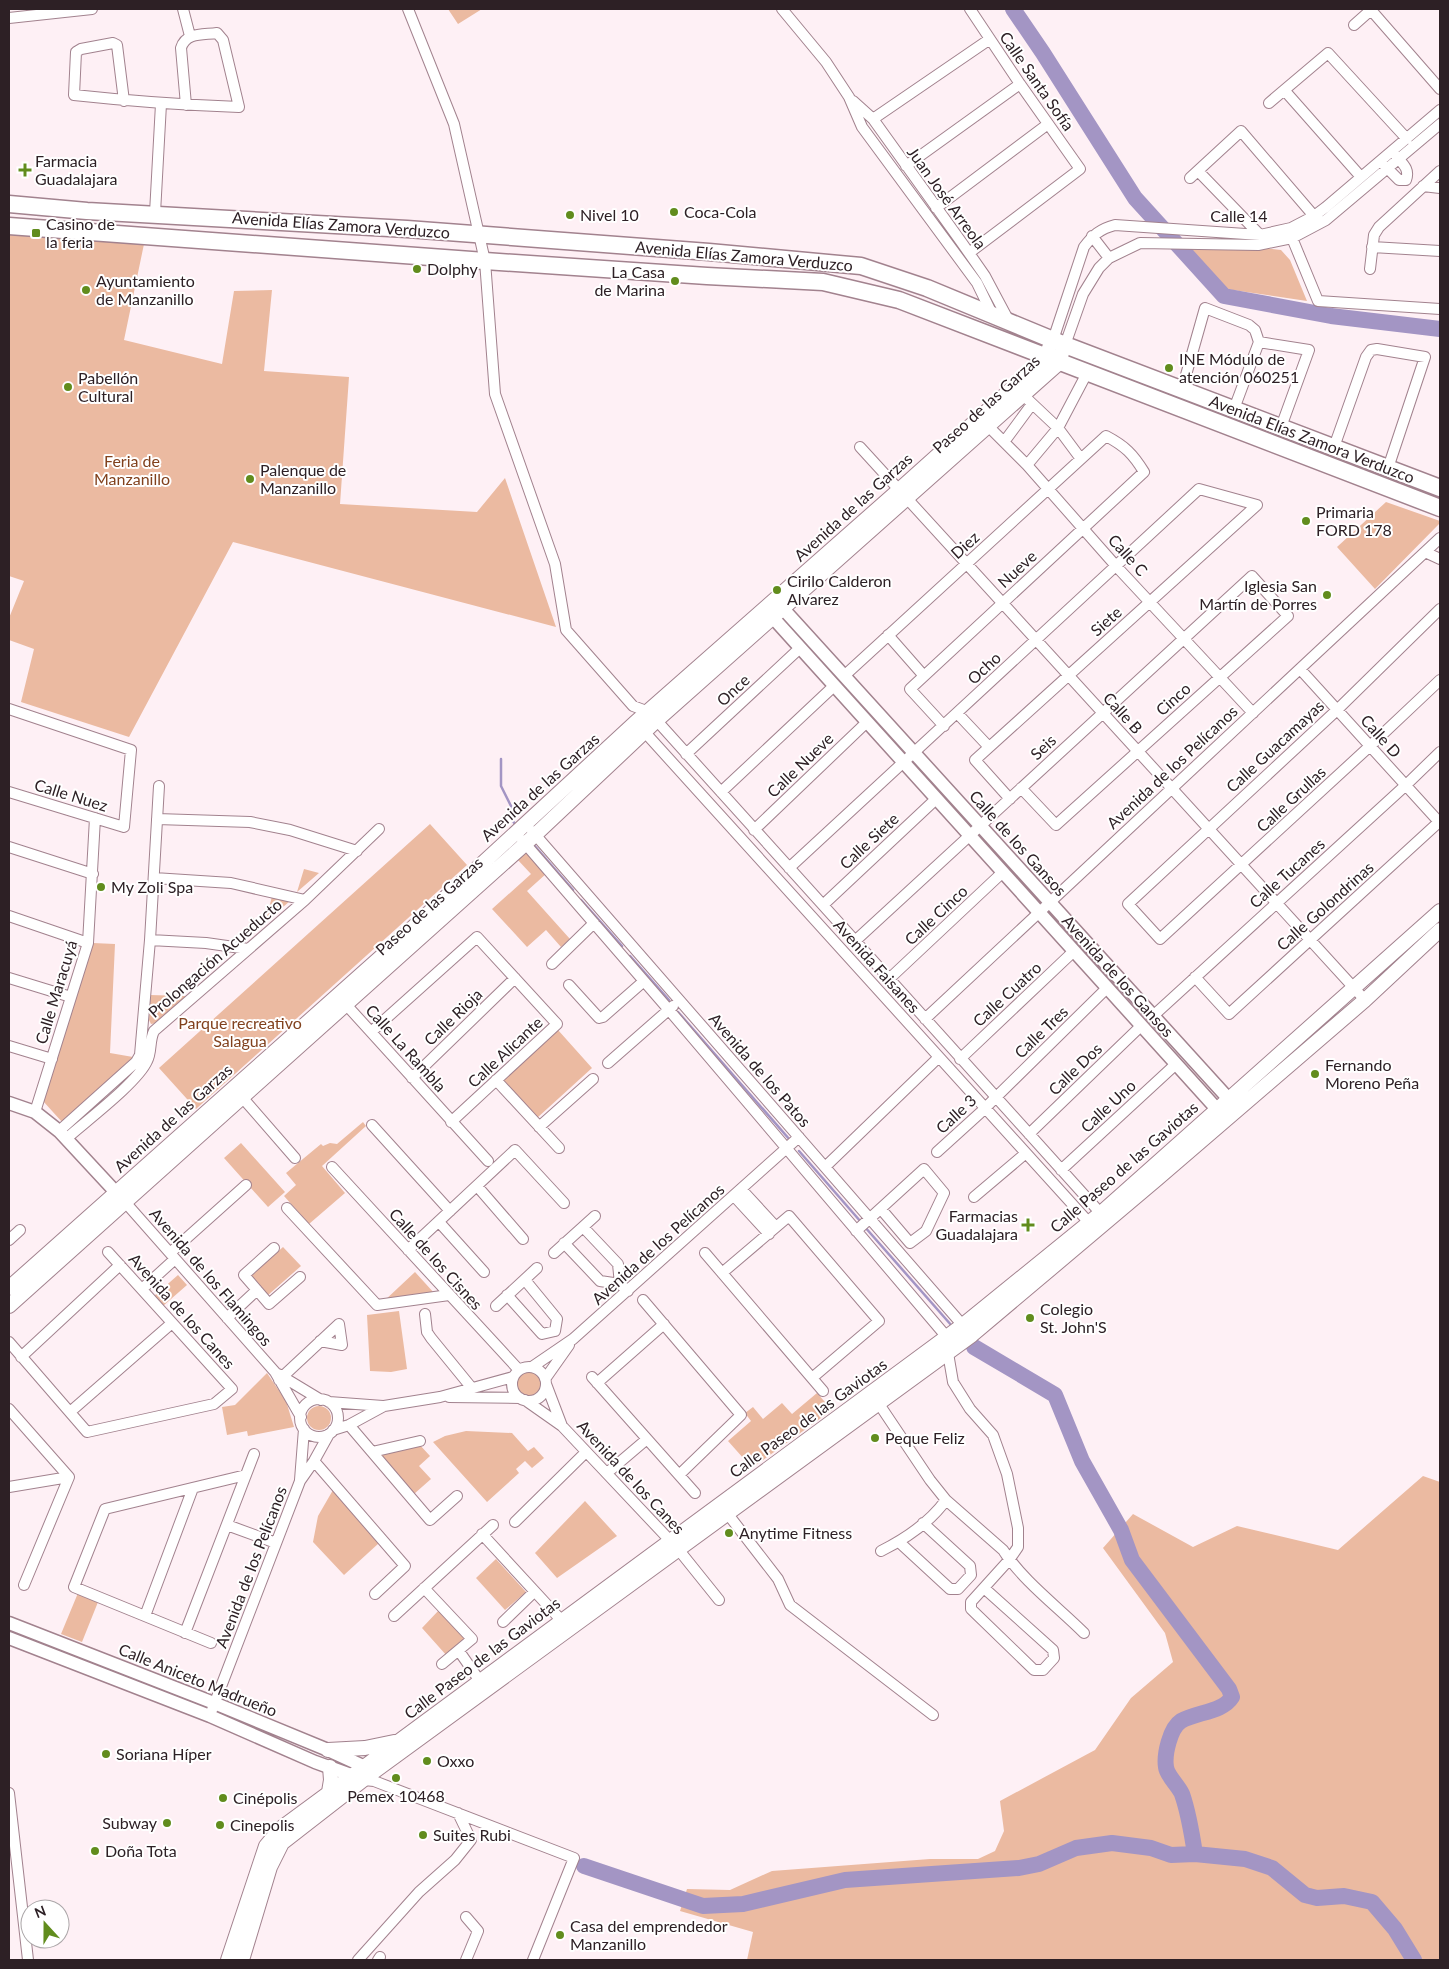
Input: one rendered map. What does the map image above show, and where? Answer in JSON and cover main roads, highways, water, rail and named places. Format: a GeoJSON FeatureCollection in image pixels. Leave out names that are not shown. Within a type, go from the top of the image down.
{"type":"FeatureCollection","features":[{"type":"Feature","properties":{"kind":"main road","name":"Avenida Elías Zamora Verduzco"},"geometry":{"type":"LineString","coordinates":[[9,204],[87,211],[155,213],[480,234],[861,266],[927,288],[1059,343],[1334,448],[1440,486]]}},
{"type":"Feature","properties":{"kind":"main road","name":"Avenida Elías Zamora Verduzco"},"geometry":{"type":"LineString","coordinates":[[9,226],[485,261],[823,282],[899,300],[1086,373],[1315,458],[1440,508]]}},
{"type":"Feature","properties":{"kind":"main road","name":"Paseo de las Garzas"},"geometry":{"type":"LineString","coordinates":[[984,422],[1027,399],[1052,360],[1059,343]]}},
{"type":"Feature","properties":{"kind":"main road","name":"Avenida de las Garzas"},"geometry":{"type":"LineString","coordinates":[[9,1288],[120,1197],[342,1000],[526,834],[652,716],[903,495],[1052,360]]}},
{"type":"Feature","properties":{"kind":"main road","name":"Calle Paseo de las Gaviotas"},"geometry":{"type":"LineString","coordinates":[[1233,1104],[1440,911]]}},
{"type":"Feature","properties":{"kind":"main road","name":"Calle Paseo de las Gaviotas"},"geometry":{"type":"LineString","coordinates":[[228,1960],[266,1846],[280,1829],[329,1792],[365,1775],[400,1741],[483,1686],[562,1621],[674,1545],[727,1513],[879,1404],[1092,1226],[1157,1179],[1221,1114],[1365,1000],[1440,930]]}},
{"type":"Feature","properties":{"kind":"main road"},"geometry":{"type":"LineString","coordinates":[[9,1306],[120,1197],[241,1096],[342,1000]]}},
{"type":"Feature","properties":{"kind":"main road","name":"Calle Paseo de las Gaviotas"},"geometry":{"type":"LineString","coordinates":[[242,1960],[270,1867],[282,1843],[365,1775],[483,1686],[674,1545],[950,1346]]}},
{"type":"Feature","properties":{"kind":"main road"},"geometry":{"type":"LineString","coordinates":[[328,1750],[365,1748],[400,1741]]}},
{"type":"Feature","properties":{"kind":"main road"},"geometry":{"type":"LineString","coordinates":[[329,1792],[330,1768]]}},
{"type":"Feature","properties":{"kind":"waterway"},"geometry":{"type":"LineString","coordinates":[[1013,9],[1135,198],[1224,296],[1331,316],[1440,329]]}},
{"type":"Feature","properties":{"kind":"waterway"},"geometry":{"type":"LineString","coordinates":[[501,759],[501,786],[513,810],[512,820],[515,824]]}},
{"type":"Feature","properties":{"kind":"waterway"},"geometry":{"type":"LineString","coordinates":[[533,844],[573,890]]}},
{"type":"Feature","properties":{"kind":"waterway"},"geometry":{"type":"LineString","coordinates":[[581,900],[622,946]]}},
{"type":"Feature","properties":{"kind":"waterway"},"geometry":{"type":"LineString","coordinates":[[630,956],[669,1000]]}},
{"type":"Feature","properties":{"kind":"waterway"},"geometry":{"type":"LineString","coordinates":[[678,1012],[790,1140]]}},
{"type":"Feature","properties":{"kind":"waterway"},"geometry":{"type":"LineString","coordinates":[[799,1151],[861,1222]]}},
{"type":"Feature","properties":{"kind":"waterway"},"geometry":{"type":"LineString","coordinates":[[864,1226],[952,1326]]}},
{"type":"Feature","properties":{"kind":"waterway"},"geometry":{"type":"LineString","coordinates":[[970,1343],[974,1347]]}},
{"type":"Feature","properties":{"kind":"waterway"},"geometry":{"type":"LineString","coordinates":[[974,1347],[1055,1395],[1082,1461],[1121,1530],[1132,1560],[1229,1689],[1232,1697],[1228,1702],[1216,1709],[1187,1718],[1177,1724],[1167,1749],[1167,1770],[1182,1794],[1195,1854]]}},
{"type":"Feature","properties":{"kind":"waterway"},"geometry":{"type":"LineString","coordinates":[[584,1866],[703,1906],[743,1904],[845,1880],[1019,1868],[1039,1864],[1076,1848],[1112,1843],[1151,1848],[1171,1855],[1195,1854],[1245,1859],[1272,1868],[1305,1895],[1317,1898],[1344,1896],[1372,1902],[1395,1929],[1414,1960]]}},
{"type":"Feature","properties":{"kind":"place","name":"Farmacia Guadalajara"},"geometry":{"type":"Point","coordinates":[25,170]}},
{"type":"Feature","properties":{"kind":"place","name":"Coca-Cola"},"geometry":{"type":"Point","coordinates":[674,212]}},
{"type":"Feature","properties":{"kind":"place","name":"Nivel 10"},"geometry":{"type":"Point","coordinates":[570,215]}},
{"type":"Feature","properties":{"kind":"place","name":"Casino de la feria"},"geometry":{"type":"Point","coordinates":[36,233]}},
{"type":"Feature","properties":{"kind":"place","name":"Dolphy"},"geometry":{"type":"Point","coordinates":[417,269]}},
{"type":"Feature","properties":{"kind":"place","name":"La Casa de Marina"},"geometry":{"type":"Point","coordinates":[675,281]}},
{"type":"Feature","properties":{"kind":"place","name":"Ayuntamiento de Manzanillo"},"geometry":{"type":"Point","coordinates":[86,290]}},
{"type":"Feature","properties":{"kind":"place","name":"INE Módulo de atención 060251"},"geometry":{"type":"Point","coordinates":[1169,368]}},
{"type":"Feature","properties":{"kind":"place","name":"Pabellón Cultural"},"geometry":{"type":"Point","coordinates":[68,387]}},
{"type":"Feature","properties":{"kind":"place","name":"Palenque de Manzanillo"},"geometry":{"type":"Point","coordinates":[250,479]}},
{"type":"Feature","properties":{"kind":"place","name":"Primaria FORD 178"},"geometry":{"type":"Point","coordinates":[1306,521]}},
{"type":"Feature","properties":{"kind":"place","name":"Cirilo Calderon Alvarez"},"geometry":{"type":"Point","coordinates":[777,590]}},
{"type":"Feature","properties":{"kind":"place","name":"Iglesia San Martín de Porres"},"geometry":{"type":"Point","coordinates":[1327,595]}},
{"type":"Feature","properties":{"kind":"place","name":"My Zoli Spa"},"geometry":{"type":"Point","coordinates":[101,887]}},
{"type":"Feature","properties":{"kind":"place","name":"Fernando Moreno Peña"},"geometry":{"type":"Point","coordinates":[1315,1074]}},
{"type":"Feature","properties":{"kind":"place","name":"Farmacias Guadalajara"},"geometry":{"type":"Point","coordinates":[1028,1225]}},
{"type":"Feature","properties":{"kind":"place","name":"Colegio St. John'S"},"geometry":{"type":"Point","coordinates":[1030,1318]}},
{"type":"Feature","properties":{"kind":"place","name":"Peque Feliz"},"geometry":{"type":"Point","coordinates":[875,1438]}},
{"type":"Feature","properties":{"kind":"place","name":"Anytime Fitness"},"geometry":{"type":"Point","coordinates":[729,1533]}},
{"type":"Feature","properties":{"kind":"place","name":"Soriana Híper"},"geometry":{"type":"Point","coordinates":[106,1754]}},
{"type":"Feature","properties":{"kind":"place","name":"Oxxo"},"geometry":{"type":"Point","coordinates":[427,1761]}},
{"type":"Feature","properties":{"kind":"place","name":"Pemex 10468"},"geometry":{"type":"Point","coordinates":[396,1778]}},
{"type":"Feature","properties":{"kind":"place","name":"Cinépolis"},"geometry":{"type":"Point","coordinates":[223,1798]}},
{"type":"Feature","properties":{"kind":"place","name":"Subway"},"geometry":{"type":"Point","coordinates":[167,1823]}},
{"type":"Feature","properties":{"kind":"place","name":"Cinepolis"},"geometry":{"type":"Point","coordinates":[220,1825]}},
{"type":"Feature","properties":{"kind":"place","name":"Suites Rubi"},"geometry":{"type":"Point","coordinates":[423,1835]}},
{"type":"Feature","properties":{"kind":"place","name":"Doña Tota"},"geometry":{"type":"Point","coordinates":[95,1851]}},
{"type":"Feature","properties":{"kind":"place","name":"Casa del emprendedor Manzanillo"},"geometry":{"type":"Point","coordinates":[560,1935]}},
{"type":"Feature","properties":{"kind":"park label","name":"Feria de Manzanillo"},"geometry":{"type":"Point","coordinates":[132,470]}},
{"type":"Feature","properties":{"kind":"park label","name":"Parque recreativo Salagua"},"geometry":{"type":"Point","coordinates":[240,1032]}}]}
